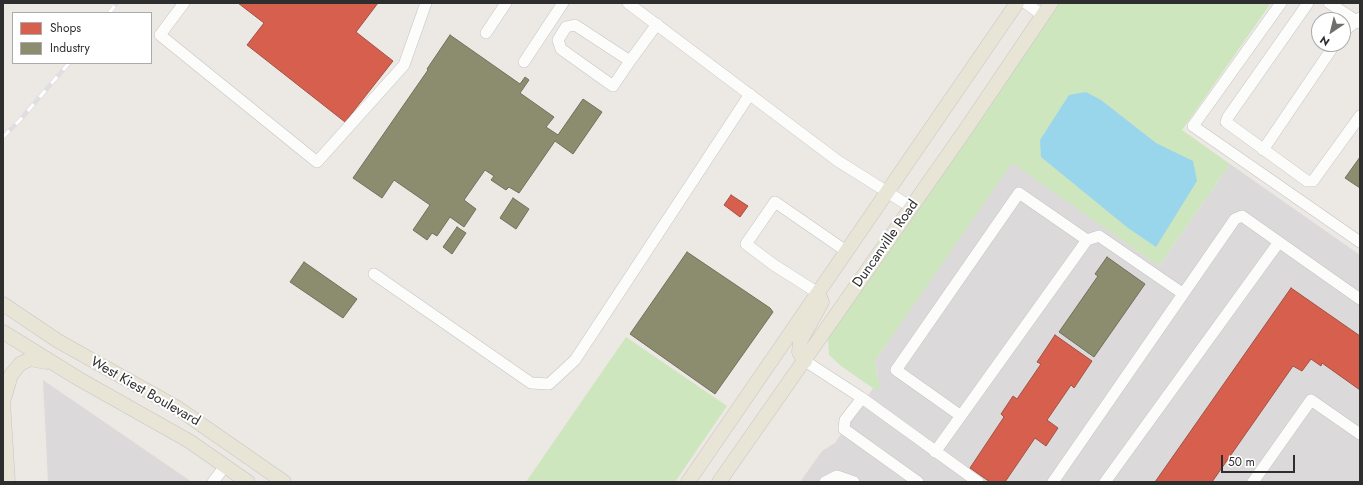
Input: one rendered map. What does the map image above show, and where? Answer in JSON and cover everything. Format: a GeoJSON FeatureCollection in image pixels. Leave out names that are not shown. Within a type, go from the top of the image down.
{"type":"FeatureCollection","features":[{"type":"Feature","properties":{"kind":"main road","name":"Duncanville Road"},"geometry":{"type":"LineString","coordinates":[[688,482],[1017,3]]}},
{"type":"Feature","properties":{"kind":"main road","name":"Duncanville Road"},"geometry":{"type":"LineString","coordinates":[[719,482],[805,361],[1051,3]]}},
{"type":"Feature","properties":{"kind":"main road"},"geometry":{"type":"LineString","coordinates":[[805,361],[799,352],[800,342],[822,302],[818,293]]}},
{"type":"Feature","properties":{"kind":"main road","name":"West Kiest Boulevard"},"geometry":{"type":"LineString","coordinates":[[3,304],[64,345],[176,407],[284,482]]}},
{"type":"Feature","properties":{"kind":"main road","name":"West Kiest Boulevard"},"geometry":{"type":"LineString","coordinates":[[3,332],[189,441],[248,482]]}},
{"type":"Feature","properties":{"kind":"main road"},"geometry":{"type":"LineString","coordinates":[[780,347],[805,361]]}},
{"type":"Feature","properties":{"kind":"main road"},"geometry":{"type":"LineString","coordinates":[[8,482],[3,402],[11,374],[20,364],[30,359],[53,362]]}},
{"type":"Feature","properties":{"kind":"main road"},"geometry":{"type":"LineString","coordinates":[[229,469],[246,455]]}},
{"type":"Feature","properties":{"kind":"street"},"geometry":{"type":"LineString","coordinates":[[184,3],[160,35],[317,162],[404,65],[426,3]]}},
{"type":"Feature","properties":{"kind":"street"},"geometry":{"type":"LineString","coordinates":[[486,33],[506,3]]}},
{"type":"Feature","properties":{"kind":"street"},"geometry":{"type":"LineString","coordinates":[[524,62],[563,3]]}},
{"type":"Feature","properties":{"kind":"street"},"geometry":{"type":"LineString","coordinates":[[628,3],[838,160],[911,207]]}},
{"type":"Feature","properties":{"kind":"street"},"geometry":{"type":"LineString","coordinates":[[1026,3],[1042,15]]}},
{"type":"Feature","properties":{"kind":"street"},"geometry":{"type":"LineString","coordinates":[[1280,3],[1193,126],[1360,242]]}},
{"type":"Feature","properties":{"kind":"street"},"geometry":{"type":"LineString","coordinates":[[1308,3],[1226,122],[1228,126],[1306,181],[1313,181],[1360,116]]}},
{"type":"Feature","properties":{"kind":"street"},"geometry":{"type":"LineString","coordinates":[[1329,3],[1359,21]]}},
{"type":"Feature","properties":{"kind":"street"},"geometry":{"type":"LineString","coordinates":[[630,61],[576,25],[566,27],[558,40],[561,49],[613,86],[657,24]]}},
{"type":"Feature","properties":{"kind":"street"},"geometry":{"type":"LineString","coordinates":[[1263,150],[1330,52]]}},
{"type":"Feature","properties":{"kind":"street"},"geometry":{"type":"LineString","coordinates":[[374,274],[531,383],[549,384],[575,360],[750,94]]}},
{"type":"Feature","properties":{"kind":"street"},"geometry":{"type":"LineString","coordinates":[[961,416],[896,370],[1019,193],[1086,240]]}},
{"type":"Feature","properties":{"kind":"street"},"geometry":{"type":"LineString","coordinates":[[818,293],[774,265],[746,244],[776,202],[846,251]]}},
{"type":"Feature","properties":{"kind":"street"},"geometry":{"type":"LineString","coordinates":[[1053,482],[1235,219],[1242,216],[1360,299]]}},
{"type":"Feature","properties":{"kind":"street"},"geometry":{"type":"LineString","coordinates":[[935,452],[1086,240],[1099,236],[1182,294]]}},
{"type":"Feature","properties":{"kind":"street"},"geometry":{"type":"LineString","coordinates":[[1105,482],[1279,242]]}},
{"type":"Feature","properties":{"kind":"street"},"geometry":{"type":"LineString","coordinates":[[805,361],[862,398],[978,482]]}},
{"type":"Feature","properties":{"kind":"street"},"geometry":{"type":"LineString","coordinates":[[862,398],[845,420],[844,429],[918,482]]}},
{"type":"Feature","properties":{"kind":"street"},"geometry":{"type":"LineString","coordinates":[[1253,482],[1311,400],[1360,434]]}},
{"type":"Feature","properties":{"kind":"street"},"geometry":{"type":"LineString","coordinates":[[213,482],[229,469]]}},
{"type":"Feature","properties":{"kind":"street"},"geometry":{"type":"LineString","coordinates":[[825,482],[837,476],[854,482]]}},
{"type":"Feature","properties":{"kind":"shaded area"},"geometry":{"type":"Polygon","coordinates":[[[1012,162],[1159,266],[1230,164],[1360,255],[1360,482],[800,482],[822,451],[835,443],[878,381],[875,361],[1012,162]]]}},
{"type":"Feature","properties":{"kind":"shaded area"},"geometry":{"type":"Polygon","coordinates":[[[43,380],[192,482],[48,482],[43,380]]]}},
{"type":"Feature","properties":{"kind":"green space"},"geometry":{"type":"Polygon","coordinates":[[[1058,3],[1271,3],[1182,130],[1230,164],[1159,266],[1012,163],[875,361],[878,381],[881,384],[877,391],[841,366],[829,355],[828,337],[1058,3]]]}},
{"type":"Feature","properties":{"kind":"green space"},"geometry":{"type":"Polygon","coordinates":[[[626,337],[727,406],[675,482],[526,482],[626,337]]]}},
{"type":"Feature","properties":{"kind":"water"},"geometry":{"type":"Polygon","coordinates":[[[1086,92],[1101,100],[1156,143],[1193,161],[1197,181],[1156,247],[1128,228],[1041,157],[1040,140],[1069,95],[1086,92]]]}},
{"type":"Feature","properties":{"kind":"building: Shops"},"geometry":{"type":"Polygon","coordinates":[[[238,3],[378,3],[356,32],[393,61],[345,122],[247,45],[264,23],[238,3]]]}},
{"type":"Feature","properties":{"kind":"building: Shops"},"geometry":{"type":"Polygon","coordinates":[[[731,195],[748,206],[740,217],[724,205],[731,195]]]}},
{"type":"Feature","properties":{"kind":"building: Shops"},"geometry":{"type":"Polygon","coordinates":[[[1291,288],[1360,336],[1360,390],[1322,363],[1321,366],[1311,359],[1302,371],[1293,366],[1212,482],[1155,482],[1291,288]]]}},
{"type":"Feature","properties":{"kind":"building: Shops"},"geometry":{"type":"Polygon","coordinates":[[[1055,335],[1092,361],[1074,388],[1071,385],[1047,420],[1058,428],[1046,446],[1035,438],[1005,482],[990,482],[970,468],[1004,417],[1001,414],[1013,396],[1017,399],[1041,364],[1037,362],[1055,335]]]}},
{"type":"Feature","properties":{"kind":"building: Industry"},"geometry":{"type":"Polygon","coordinates":[[[450,35],[520,84],[525,77],[529,80],[520,93],[554,117],[546,127],[558,135],[583,99],[602,112],[573,154],[555,141],[519,193],[509,187],[506,190],[491,180],[494,176],[485,170],[464,200],[476,209],[464,227],[450,217],[437,236],[432,233],[427,240],[413,230],[430,205],[394,180],[382,198],[353,178],[428,70],[427,69],[450,35]]]}},
{"type":"Feature","properties":{"kind":"building: Industry"},"geometry":{"type":"Polygon","coordinates":[[[1360,157],[1360,188],[1345,178],[1360,157]]]}},
{"type":"Feature","properties":{"kind":"building: Industry"},"geometry":{"type":"Polygon","coordinates":[[[513,198],[529,209],[516,229],[500,218],[513,198]]]}},
{"type":"Feature","properties":{"kind":"building: Industry"},"geometry":{"type":"Polygon","coordinates":[[[457,227],[466,233],[452,254],[443,247],[457,227]]]}},
{"type":"Feature","properties":{"kind":"building: Industry"},"geometry":{"type":"Polygon","coordinates":[[[687,252],[770,308],[773,312],[715,394],[630,334],[687,252]]]}},
{"type":"Feature","properties":{"kind":"building: Industry"},"geometry":{"type":"Polygon","coordinates":[[[1107,257],[1145,284],[1094,357],[1059,332],[1098,276],[1095,274],[1107,257]]]}},
{"type":"Feature","properties":{"kind":"building: Industry"},"geometry":{"type":"Polygon","coordinates":[[[304,262],[357,299],[343,318],[290,282],[304,262]]]}},
{"type":"Feature","properties":{"kind":"railway"},"geometry":{"type":"LineString","coordinates":[[110,12],[117,3]]}},
{"type":"Feature","properties":{"kind":"railway"},"geometry":{"type":"LineString","coordinates":[[3,137],[20,120],[68,64]]}}]}
